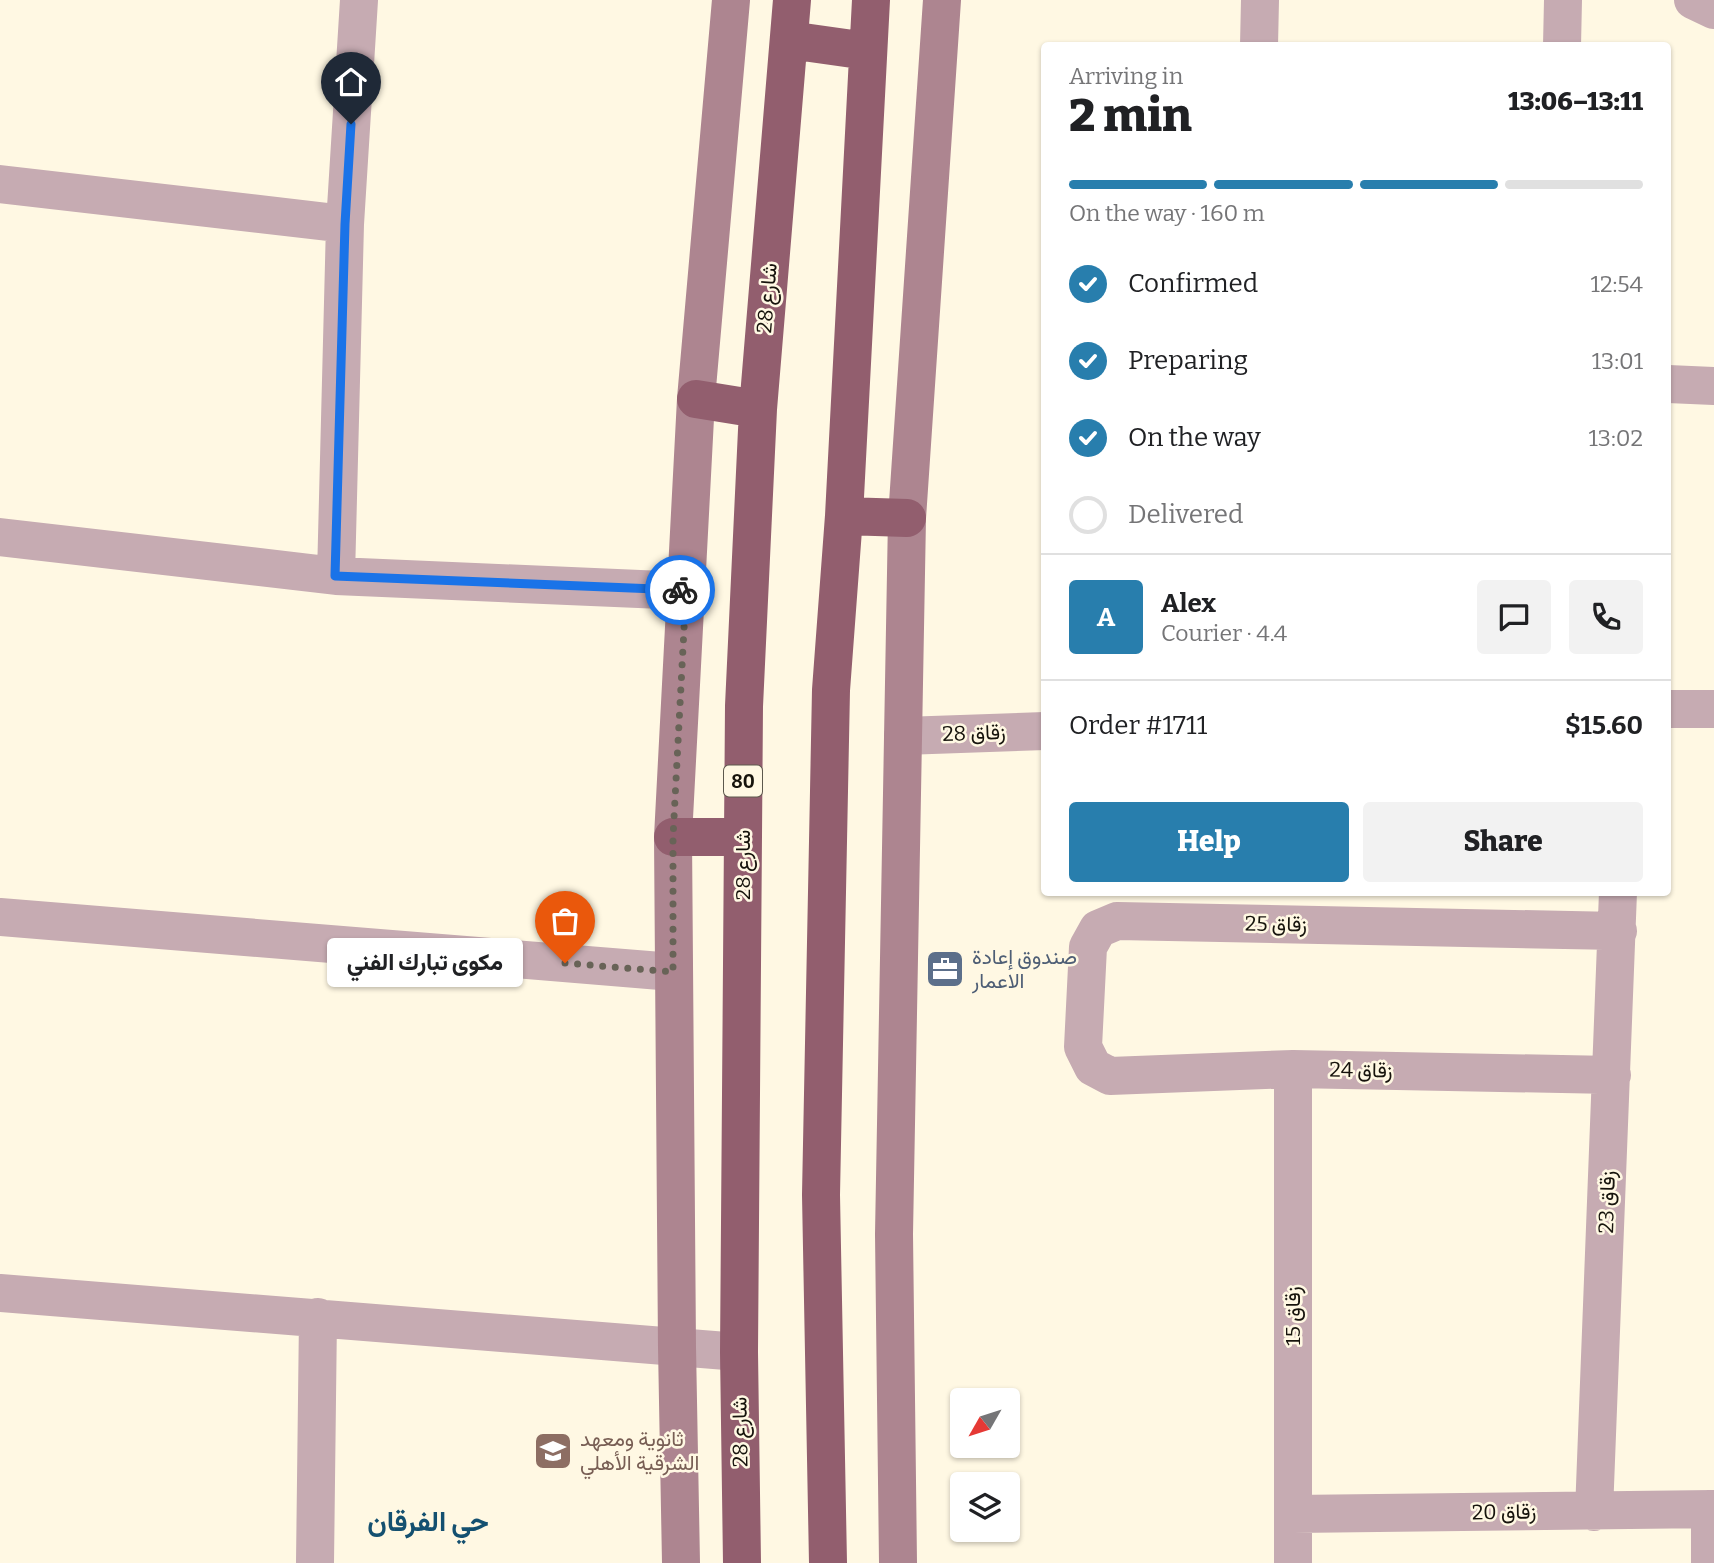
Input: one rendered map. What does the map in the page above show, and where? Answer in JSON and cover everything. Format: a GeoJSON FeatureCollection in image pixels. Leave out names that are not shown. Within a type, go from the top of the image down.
{"type":"FeatureCollection","features":[{"type":"Feature","properties":{"kind":"highway","name":"شارع 28"},"geometry":{"type":"LineString","coordinates":[[742,1563],[739,1352],[744,706],[758,409],[792,0]]}},
{"type":"Feature","properties":{"kind":"highway"},"geometry":{"type":"LineString","coordinates":[[828,1563],[821,1195],[831,690],[844,516],[871,0]]}},
{"type":"Feature","properties":{"kind":"highway"},"geometry":{"type":"LineString","coordinates":[[789,40],[867,51]]}},
{"type":"Feature","properties":{"kind":"highway"},"geometry":{"type":"LineString","coordinates":[[696,400],[758,409]]}},
{"type":"Feature","properties":{"kind":"highway"},"geometry":{"type":"LineString","coordinates":[[844,516],[907,518]]}},
{"type":"Feature","properties":{"kind":"highway"},"geometry":{"type":"LineString","coordinates":[[673,837],[743,837]]}},
{"type":"Feature","properties":{"kind":"main road"},"geometry":{"type":"LineString","coordinates":[[681,1563],[673,837],[696,400],[731,0]]}},
{"type":"Feature","properties":{"kind":"main road"},"geometry":{"type":"LineString","coordinates":[[898,1563],[894,1234],[907,518],[942,0]]}},
{"type":"Feature","properties":{"kind":"street"},"geometry":{"type":"LineString","coordinates":[[335,576],[345,224],[359,0]]}},
{"type":"Feature","properties":{"kind":"street"},"geometry":{"type":"LineString","coordinates":[[1259,42],[1260,0]]}},
{"type":"Feature","properties":{"kind":"street"},"geometry":{"type":"LineString","coordinates":[[1562,42],[1563,0]]}},
{"type":"Feature","properties":{"kind":"street"},"geometry":{"type":"LineString","coordinates":[[1693,0],[1714,10]]}},
{"type":"Feature","properties":{"kind":"street"},"geometry":{"type":"LineString","coordinates":[[0,184],[345,224]]}},
{"type":"Feature","properties":{"kind":"street"},"geometry":{"type":"LineString","coordinates":[[1671,384],[1714,386]]}},
{"type":"Feature","properties":{"kind":"street"},"geometry":{"type":"LineString","coordinates":[[0,537],[335,576],[686,591]]}},
{"type":"Feature","properties":{"kind":"street"},"geometry":{"type":"LineString","coordinates":[[1671,709],[1714,709]]}},
{"type":"Feature","properties":{"kind":"street","name":"زقاق 28"},"geometry":{"type":"LineString","coordinates":[[903,736],[1041,731]]}},
{"type":"Feature","properties":{"kind":"street","name":"زقاق 23"},"geometry":{"type":"LineString","coordinates":[[1594,1511],[1618,896]]}},
{"type":"Feature","properties":{"kind":"street"},"geometry":{"type":"LineString","coordinates":[[0,917],[673,972]]}},
{"type":"Feature","properties":{"kind":"street","name":"زقاق 25"},"geometry":{"type":"LineString","coordinates":[[1111,1076],[1093,1067],[1083,1047],[1088,947],[1098,929],[1117,921],[1618,931]]}},
{"type":"Feature","properties":{"kind":"street","name":"زقاق 24"},"geometry":{"type":"LineString","coordinates":[[1111,1076],[1293,1069],[1612,1075]]}},
{"type":"Feature","properties":{"kind":"street","name":"زقاق 15"},"geometry":{"type":"LineString","coordinates":[[1293,1069],[1293,1563]]}},
{"type":"Feature","properties":{"kind":"street"},"geometry":{"type":"LineString","coordinates":[[0,1293],[739,1352]]}},
{"type":"Feature","properties":{"kind":"street"},"geometry":{"type":"LineString","coordinates":[[315,1563],[318,1317]]}},
{"type":"Feature","properties":{"kind":"street"},"geometry":{"type":"LineString","coordinates":[[1710,1563],[1712,1509]]}},
{"type":"Feature","properties":{"kind":"street","name":"زقاق 20"},"geometry":{"type":"LineString","coordinates":[[1293,1514],[1712,1509]]}},
{"type":"Feature","properties":{"kind":"way so far"},"geometry":{"type":"LineString","coordinates":[[565,963],[673,972],[673,837],[686,591],[680,590]]}},
{"type":"Feature","properties":{"kind":"place","name":"مكوى تبارك الفني"},"geometry":{"type":"Point","coordinates":[565,963]}},
{"type":"Feature","properties":{"kind":"place","name":"صندوق إعادة الاعمار"},"geometry":{"type":"Point","coordinates":[945,969]}},
{"type":"Feature","properties":{"kind":"place","name":"ثانوية ومعهد الشرقية الأهلي"},"geometry":{"type":"Point","coordinates":[553,1451]}},
{"type":"Feature","properties":{"kind":"district","name":"حي الفرقان"},"geometry":{"type":"Point","coordinates":[428,1521]}},
{"type":"Feature","properties":{"kind":"route"},"geometry":{"type":"LineString","coordinates":[[351,124],[345,224],[335,576],[680,590]]}}]}
